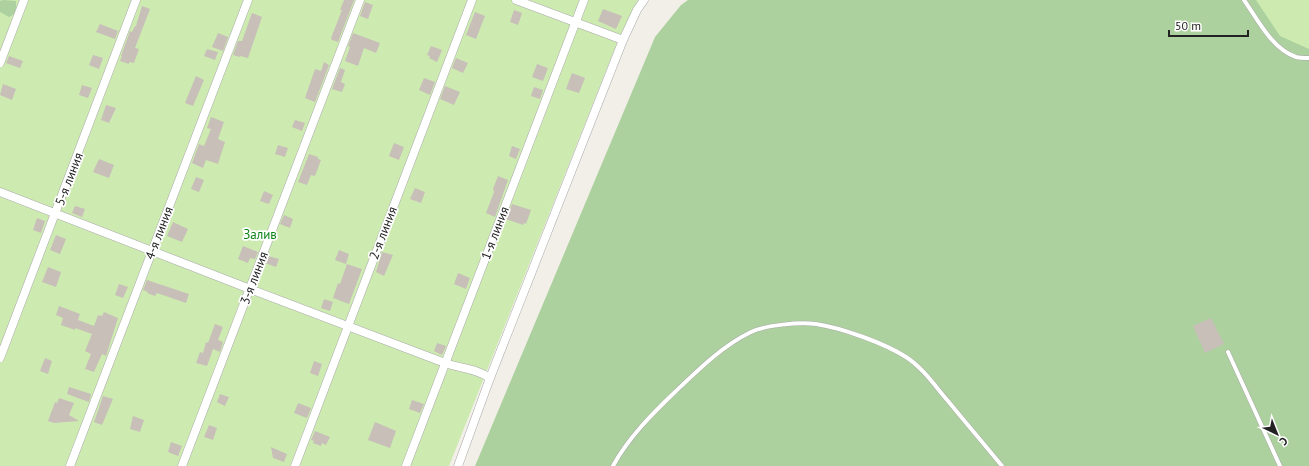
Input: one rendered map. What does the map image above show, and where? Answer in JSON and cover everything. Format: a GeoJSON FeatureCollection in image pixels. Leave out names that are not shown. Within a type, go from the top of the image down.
{"type":"FeatureCollection","features":[{"type":"Feature","properties":{"kind":"street"},"geometry":{"type":"LineString","coordinates":[[0,63],[24,0]]}},
{"type":"Feature","properties":{"kind":"street","name":"5-я линия"},"geometry":{"type":"LineString","coordinates":[[0,358],[136,0]]}},
{"type":"Feature","properties":{"kind":"street","name":"4-я линия"},"geometry":{"type":"LineString","coordinates":[[70,466],[248,0]]}},
{"type":"Feature","properties":{"kind":"street","name":"3-я линия"},"geometry":{"type":"LineString","coordinates":[[182,466],[360,0]]}},
{"type":"Feature","properties":{"kind":"street","name":"2-я линия"},"geometry":{"type":"LineString","coordinates":[[295,466],[472,0]]}},
{"type":"Feature","properties":{"kind":"street"},"geometry":{"type":"LineString","coordinates":[[516,0],[623,40]]}},
{"type":"Feature","properties":{"kind":"street","name":"1-я линия"},"geometry":{"type":"LineString","coordinates":[[406,466],[584,0]]}},
{"type":"Feature","properties":{"kind":"street"},"geometry":{"type":"LineString","coordinates":[[458,466],[490,378],[623,40],[637,10],[644,0]]}},
{"type":"Feature","properties":{"kind":"street"},"geometry":{"type":"LineString","coordinates":[[0,192],[347,327],[458,368],[474,370],[490,378]]}},
{"type":"Feature","properties":{"kind":"lane"},"geometry":{"type":"LineString","coordinates":[[1244,0],[1265,32],[1280,48],[1297,57],[1309,58]]}},
{"type":"Feature","properties":{"kind":"lane"},"geometry":{"type":"LineString","coordinates":[[613,466],[635,434],[654,412],[697,370],[728,346],[751,332],[774,325],[815,324],[849,332],[882,345],[906,357],[928,377],[1002,466]]}},
{"type":"Feature","properties":{"kind":"lane"},"geometry":{"type":"LineString","coordinates":[[1228,352],[1280,466]]}},
{"type":"Feature","properties":{"kind":"green space","name":"Залив"},"geometry":{"type":"Polygon","coordinates":[[[0,0],[638,0],[617,43],[449,466],[0,466],[0,0]]]}},
{"type":"Feature","properties":{"kind":"green space"},"geometry":{"type":"Polygon","coordinates":[[[688,0],[1256,0],[1280,36],[1309,49],[1309,466],[475,466],[655,37],[681,5],[688,0]]]}},
{"type":"Feature","properties":{"kind":"green space"},"geometry":{"type":"Polygon","coordinates":[[[1252,0],[1309,0],[1309,52],[1275,36],[1252,0]]]}},
{"type":"Feature","properties":{"kind":"green space"},"geometry":{"type":"Polygon","coordinates":[[[0,1],[16,1],[15,12],[12,16],[9,17],[0,12],[0,1]]]}},
{"type":"Feature","properties":{"kind":"building"},"geometry":{"type":"Polygon","coordinates":[[[344,0],[354,0],[338,42],[332,40],[331,38],[342,10],[340,10],[344,0]]]}},
{"type":"Feature","properties":{"kind":"building"},"geometry":{"type":"Polygon","coordinates":[[[365,2],[373,5],[368,19],[360,16],[365,2]]]}},
{"type":"Feature","properties":{"kind":"building"},"geometry":{"type":"Polygon","coordinates":[[[142,6],[150,9],[135,48],[139,49],[134,63],[129,62],[129,64],[120,61],[121,56],[130,31],[132,32],[136,26],[142,6]]]}},
{"type":"Feature","properties":{"kind":"building"},"geometry":{"type":"Polygon","coordinates":[[[603,9],[622,16],[616,29],[598,21],[603,9]]]}},
{"type":"Feature","properties":{"kind":"building"},"geometry":{"type":"Polygon","coordinates":[[[514,10],[522,13],[518,25],[510,22],[514,10]]]}},
{"type":"Feature","properties":{"kind":"building"},"geometry":{"type":"Polygon","coordinates":[[[475,12],[485,16],[476,39],[466,35],[475,12]]]}},
{"type":"Feature","properties":{"kind":"building"},"geometry":{"type":"Polygon","coordinates":[[[252,13],[262,17],[248,58],[233,55],[238,41],[242,41],[252,13]]]}},
{"type":"Feature","properties":{"kind":"building"},"geometry":{"type":"Polygon","coordinates":[[[100,24],[118,31],[115,39],[96,32],[100,24]]]}},
{"type":"Feature","properties":{"kind":"building"},"geometry":{"type":"Polygon","coordinates":[[[218,33],[228,37],[223,51],[212,47],[218,33]]]}},
{"type":"Feature","properties":{"kind":"building"},"geometry":{"type":"Polygon","coordinates":[[[353,33],[380,43],[376,53],[364,48],[358,66],[345,61],[350,47],[348,46],[353,33]]]}},
{"type":"Feature","properties":{"kind":"building"},"geometry":{"type":"Polygon","coordinates":[[[431,46],[442,50],[437,62],[429,58],[430,56],[427,55],[431,46]]]}},
{"type":"Feature","properties":{"kind":"building"},"geometry":{"type":"Polygon","coordinates":[[[207,49],[218,52],[215,60],[204,56],[207,49]]]}},
{"type":"Feature","properties":{"kind":"building"},"geometry":{"type":"Polygon","coordinates":[[[93,55],[103,58],[99,69],[89,65],[93,55]]]}},
{"type":"Feature","properties":{"kind":"building"},"geometry":{"type":"Polygon","coordinates":[[[9,56],[23,61],[20,68],[6,63],[9,56]]]}},
{"type":"Feature","properties":{"kind":"building"},"geometry":{"type":"Polygon","coordinates":[[[456,58],[468,63],[463,73],[452,68],[456,58]]]}},
{"type":"Feature","properties":{"kind":"building"},"geometry":{"type":"Polygon","coordinates":[[[324,62],[329,65],[315,102],[305,98],[315,69],[321,71],[324,62]]]}},
{"type":"Feature","properties":{"kind":"building"},"geometry":{"type":"Polygon","coordinates":[[[537,64],[548,68],[543,81],[532,77],[537,64]]]}},
{"type":"Feature","properties":{"kind":"building"},"geometry":{"type":"Polygon","coordinates":[[[340,68],[345,70],[341,82],[345,84],[342,92],[332,89],[340,68]]]}},
{"type":"Feature","properties":{"kind":"building"},"geometry":{"type":"Polygon","coordinates":[[[572,73],[585,78],[579,93],[566,89],[572,73]]]}},
{"type":"Feature","properties":{"kind":"building"},"geometry":{"type":"Polygon","coordinates":[[[196,76],[204,80],[193,106],[185,103],[196,76]]]}},
{"type":"Feature","properties":{"kind":"building"},"geometry":{"type":"Polygon","coordinates":[[[424,78],[435,82],[430,95],[419,90],[424,78]]]}},
{"type":"Feature","properties":{"kind":"building"},"geometry":{"type":"Polygon","coordinates":[[[3,84],[16,89],[12,100],[0,95],[3,84]]]}},
{"type":"Feature","properties":{"kind":"building"},"geometry":{"type":"Polygon","coordinates":[[[82,85],[92,88],[88,98],[79,95],[82,85]]]}},
{"type":"Feature","properties":{"kind":"building"},"geometry":{"type":"Polygon","coordinates":[[[445,86],[460,92],[454,105],[440,99],[445,86]]]}},
{"type":"Feature","properties":{"kind":"building"},"geometry":{"type":"Polygon","coordinates":[[[534,87],[543,90],[540,99],[531,96],[534,87]]]}},
{"type":"Feature","properties":{"kind":"building"},"geometry":{"type":"Polygon","coordinates":[[[106,105],[116,108],[109,123],[101,120],[106,105]]]}},
{"type":"Feature","properties":{"kind":"building"},"geometry":{"type":"Polygon","coordinates":[[[211,117],[224,122],[218,139],[225,142],[218,164],[206,160],[203,168],[192,163],[199,144],[204,146],[211,129],[207,128],[211,117]]]}},
{"type":"Feature","properties":{"kind":"building"},"geometry":{"type":"Polygon","coordinates":[[[295,120],[305,123],[302,131],[292,127],[295,120]]]}},
{"type":"Feature","properties":{"kind":"building"},"geometry":{"type":"Polygon","coordinates":[[[394,143],[404,147],[399,160],[389,156],[394,143]]]}},
{"type":"Feature","properties":{"kind":"building"},"geometry":{"type":"Polygon","coordinates":[[[278,145],[288,148],[285,157],[275,154],[278,145]]]}},
{"type":"Feature","properties":{"kind":"building"},"geometry":{"type":"Polygon","coordinates":[[[512,146],[520,149],[516,159],[509,156],[512,146]]]}},
{"type":"Feature","properties":{"kind":"building"},"geometry":{"type":"Polygon","coordinates":[[[309,154],[318,157],[318,159],[321,160],[315,176],[311,175],[307,185],[298,182],[309,154]]]}},
{"type":"Feature","properties":{"kind":"building"},"geometry":{"type":"Polygon","coordinates":[[[99,159],[114,165],[109,178],[93,172],[99,159]]]}},
{"type":"Feature","properties":{"kind":"building"},"geometry":{"type":"Polygon","coordinates":[[[498,176],[508,180],[495,217],[486,213],[498,176]]]}},
{"type":"Feature","properties":{"kind":"building"},"geometry":{"type":"Polygon","coordinates":[[[196,177],[204,180],[199,192],[191,189],[196,177]]]}},
{"type":"Feature","properties":{"kind":"building"},"geometry":{"type":"Polygon","coordinates":[[[415,188],[425,192],[421,203],[410,199],[415,188]]]}},
{"type":"Feature","properties":{"kind":"building"},"geometry":{"type":"Polygon","coordinates":[[[264,191],[273,195],[269,204],[260,201],[264,191]]]}},
{"type":"Feature","properties":{"kind":"building"},"geometry":{"type":"Polygon","coordinates":[[[512,204],[531,210],[526,224],[524,223],[523,225],[506,219],[512,204]]]}},
{"type":"Feature","properties":{"kind":"building"},"geometry":{"type":"Polygon","coordinates":[[[75,206],[85,209],[82,217],[72,213],[75,206]]]}},
{"type":"Feature","properties":{"kind":"building"},"geometry":{"type":"Polygon","coordinates":[[[284,215],[293,219],[290,228],[280,224],[284,215]]]}},
{"type":"Feature","properties":{"kind":"building"},"geometry":{"type":"Polygon","coordinates":[[[37,218],[45,221],[41,233],[33,230],[37,218]]]}},
{"type":"Feature","properties":{"kind":"building"},"geometry":{"type":"Polygon","coordinates":[[[173,222],[188,229],[182,242],[167,236],[173,222]]]}},
{"type":"Feature","properties":{"kind":"building"},"geometry":{"type":"Polygon","coordinates":[[[56,235],[66,239],[60,254],[50,250],[56,235]]]}},
{"type":"Feature","properties":{"kind":"building"},"geometry":{"type":"Polygon","coordinates":[[[243,246],[258,252],[255,259],[250,258],[248,263],[238,259],[243,246]]]}},
{"type":"Feature","properties":{"kind":"building"},"geometry":{"type":"Polygon","coordinates":[[[339,250],[349,254],[346,264],[335,260],[339,250]]]}},
{"type":"Feature","properties":{"kind":"building"},"geometry":{"type":"Polygon","coordinates":[[[382,252],[393,255],[384,276],[376,272],[382,252]]]}},
{"type":"Feature","properties":{"kind":"building"},"geometry":{"type":"Polygon","coordinates":[[[268,256],[279,259],[276,267],[265,263],[268,256]]]}},
{"type":"Feature","properties":{"kind":"building"},"geometry":{"type":"Polygon","coordinates":[[[347,264],[362,269],[349,304],[333,298],[347,264]]]}},
{"type":"Feature","properties":{"kind":"building"},"geometry":{"type":"Polygon","coordinates":[[[48,267],[61,272],[56,287],[42,282],[48,267]]]}},
{"type":"Feature","properties":{"kind":"building"},"geometry":{"type":"Polygon","coordinates":[[[458,273],[470,278],[466,289],[454,284],[458,273]]]}},
{"type":"Feature","properties":{"kind":"building"},"geometry":{"type":"Polygon","coordinates":[[[147,280],[189,294],[186,303],[157,293],[155,296],[147,293],[148,292],[143,290],[147,280]]]}},
{"type":"Feature","properties":{"kind":"building"},"geometry":{"type":"Polygon","coordinates":[[[119,284],[128,287],[123,298],[115,295],[119,284]]]}},
{"type":"Feature","properties":{"kind":"building"},"geometry":{"type":"Polygon","coordinates":[[[324,299],[333,302],[330,311],[321,308],[324,299]]]}},
{"type":"Feature","properties":{"kind":"building"},"geometry":{"type":"Polygon","coordinates":[[[59,306],[80,314],[78,320],[94,326],[98,315],[102,316],[104,312],[118,318],[106,356],[102,354],[94,372],[85,369],[91,354],[85,351],[92,334],[61,325],[63,318],[56,315],[59,306]]]}},
{"type":"Feature","properties":{"kind":"building"},"geometry":{"type":"Polygon","coordinates":[[[1211,318],[1224,344],[1205,353],[1193,326],[1211,318]]]}},
{"type":"Feature","properties":{"kind":"building"},"geometry":{"type":"Polygon","coordinates":[[[215,324],[223,327],[218,340],[223,342],[220,352],[213,349],[207,366],[196,363],[200,352],[203,353],[206,342],[208,343],[215,324]]]}},
{"type":"Feature","properties":{"kind":"building"},"geometry":{"type":"Polygon","coordinates":[[[437,343],[446,346],[442,355],[434,351],[437,343]]]}},
{"type":"Feature","properties":{"kind":"building"},"geometry":{"type":"Polygon","coordinates":[[[45,358],[52,361],[48,374],[40,371],[45,358]]]}},
{"type":"Feature","properties":{"kind":"building"},"geometry":{"type":"Polygon","coordinates":[[[314,361],[322,364],[318,376],[310,373],[314,361]]]}},
{"type":"Feature","properties":{"kind":"building"},"geometry":{"type":"Polygon","coordinates":[[[69,387],[91,394],[89,402],[67,394],[69,387]]]}},
{"type":"Feature","properties":{"kind":"building"},"geometry":{"type":"Polygon","coordinates":[[[220,394],[229,397],[225,406],[217,402],[220,394]]]}},
{"type":"Feature","properties":{"kind":"building"},"geometry":{"type":"Polygon","coordinates":[[[103,396],[113,399],[102,425],[94,422],[103,396]]]}},
{"type":"Feature","properties":{"kind":"building"},"geometry":{"type":"Polygon","coordinates":[[[59,398],[74,403],[69,415],[79,421],[54,423],[48,421],[55,402],[57,403],[59,398]]]}},
{"type":"Feature","properties":{"kind":"building"},"geometry":{"type":"Polygon","coordinates":[[[412,400],[424,404],[420,413],[409,409],[412,400]]]}},
{"type":"Feature","properties":{"kind":"building"},"geometry":{"type":"Polygon","coordinates":[[[298,403],[311,408],[307,418],[294,413],[298,403]]]}},
{"type":"Feature","properties":{"kind":"building"},"geometry":{"type":"Polygon","coordinates":[[[133,416],[144,420],[140,432],[130,429],[133,416]]]}},
{"type":"Feature","properties":{"kind":"building"},"geometry":{"type":"Polygon","coordinates":[[[375,422],[396,431],[390,448],[368,440],[375,422]]]}},
{"type":"Feature","properties":{"kind":"building"},"geometry":{"type":"Polygon","coordinates":[[[209,425],[217,428],[213,440],[204,437],[209,425]]]}},
{"type":"Feature","properties":{"kind":"building"},"geometry":{"type":"Polygon","coordinates":[[[315,431],[330,437],[326,445],[322,443],[321,446],[313,443],[314,441],[311,440],[315,431]]]}},
{"type":"Feature","properties":{"kind":"building"},"geometry":{"type":"Polygon","coordinates":[[[171,442],[182,446],[178,456],[168,452],[171,442]]]}},
{"type":"Feature","properties":{"kind":"building"},"geometry":{"type":"Polygon","coordinates":[[[271,447],[287,454],[284,462],[273,458],[271,447]]]}}]}
